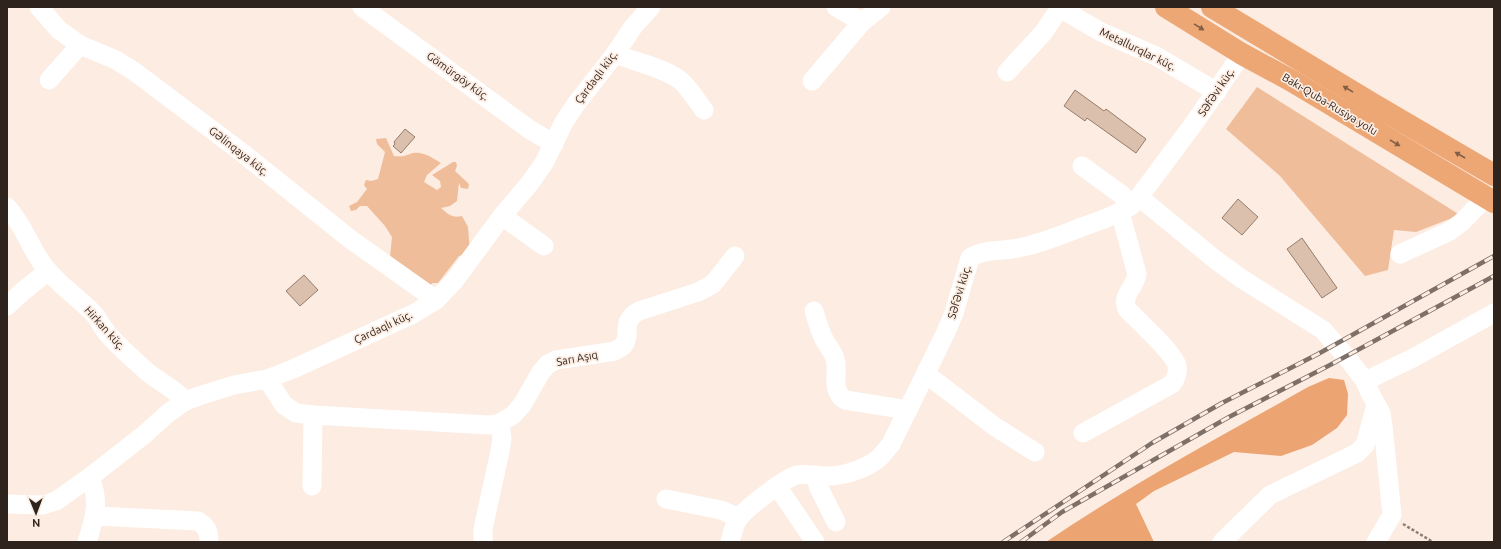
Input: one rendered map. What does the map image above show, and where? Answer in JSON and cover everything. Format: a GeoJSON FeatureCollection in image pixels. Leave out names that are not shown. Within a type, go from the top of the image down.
{"type":"FeatureCollection","features":[{"type":"Feature","properties":{"kind":"highway","name":"Bakı-Quba-Rusiya yolu"},"geometry":{"type":"LineString","coordinates":[[1166,7],[1242,54],[1292,81],[1490,199]]}},
{"type":"Feature","properties":{"kind":"highway","name":"Bakı-Quba-Rusiya yolu"},"geometry":{"type":"LineString","coordinates":[[1212,7],[1494,175]]}},
{"type":"Feature","properties":{"kind":"street","name":"Gəlinqaya küç."},"geometry":{"type":"LineString","coordinates":[[39,7],[59,30],[80,45],[116,60],[135,72],[240,151],[350,239],[436,300]]}},
{"type":"Feature","properties":{"kind":"street","name":"Gömürgöy küç."},"geometry":{"type":"LineString","coordinates":[[362,7],[530,129],[554,144]]}},
{"type":"Feature","properties":{"kind":"street","name":"Çardaqlı küç."},"geometry":{"type":"LineString","coordinates":[[7,504],[44,505],[56,501],[90,477],[185,401],[234,385],[267,379],[293,369],[413,314],[436,300],[455,280],[502,216],[530,183],[544,163],[564,122],[576,104],[615,54],[632,27],[652,7]]}},
{"type":"Feature","properties":{"kind":"street"},"geometry":{"type":"LineString","coordinates":[[836,7],[862,22]]}},
{"type":"Feature","properties":{"kind":"street"},"geometry":{"type":"LineString","coordinates":[[812,80],[862,22],[881,7]]}},
{"type":"Feature","properties":{"kind":"street"},"geometry":{"type":"LineString","coordinates":[[1007,72],[1043,33],[1059,8]]}},
{"type":"Feature","properties":{"kind":"street","name":"Metallurqlar küç."},"geometry":{"type":"LineString","coordinates":[[1059,8],[1101,32],[1156,56],[1217,92]]}},
{"type":"Feature","properties":{"kind":"street"},"geometry":{"type":"LineString","coordinates":[[49,80],[80,45]]}},
{"type":"Feature","properties":{"kind":"street"},"geometry":{"type":"LineString","coordinates":[[615,54],[671,74],[681,81],[704,110]]}},
{"type":"Feature","properties":{"kind":"street","name":"Səfəvi küç."},"geometry":{"type":"LineString","coordinates":[[730,542],[739,518],[784,480],[796,475],[836,475],[864,467],[879,458],[891,444],[926,374],[954,313],[970,258],[975,254],[985,251],[1032,246],[1130,205],[1192,126],[1242,54]]}},
{"type":"Feature","properties":{"kind":"street"},"geometry":{"type":"LineString","coordinates":[[1082,166],[1122,195],[1130,205],[1322,330],[1349,360],[1365,381],[1381,413],[1392,515],[1380,540]]}},
{"type":"Feature","properties":{"kind":"street"},"geometry":{"type":"LineString","coordinates":[[1400,254],[1450,231],[1490,199]]}},
{"type":"Feature","properties":{"kind":"street"},"geometry":{"type":"LineString","coordinates":[[1083,433],[1172,384],[1177,375],[1177,364],[1170,353],[1127,309],[1124,303],[1127,295],[1136,282],[1137,274],[1130,205]]}},
{"type":"Feature","properties":{"kind":"street","name":"Hirkan küç."},"geometry":{"type":"LineString","coordinates":[[7,207],[20,225],[37,258],[58,282],[91,310],[107,332],[137,363],[146,371],[177,391],[185,401]]}},
{"type":"Feature","properties":{"kind":"street"},"geometry":{"type":"LineString","coordinates":[[502,216],[544,246]]}},
{"type":"Feature","properties":{"kind":"street","name":"Sarı Aşıq"},"geometry":{"type":"LineString","coordinates":[[500,423],[513,415],[522,405],[541,372],[548,364],[556,360],[614,351],[623,346],[626,339],[628,322],[632,315],[698,292],[713,284],[735,256]]}},
{"type":"Feature","properties":{"kind":"street"},"geometry":{"type":"LineString","coordinates":[[7,306],[48,271]]}},
{"type":"Feature","properties":{"kind":"street"},"geometry":{"type":"LineString","coordinates":[[814,311],[820,330],[836,362],[837,393],[841,398],[845,400],[908,410]]}},
{"type":"Feature","properties":{"kind":"street"},"geometry":{"type":"LineString","coordinates":[[1365,381],[1413,358],[1494,313]]}},
{"type":"Feature","properties":{"kind":"street"},"geometry":{"type":"LineString","coordinates":[[926,374],[994,426],[1035,452]]}},
{"type":"Feature","properties":{"kind":"street"},"geometry":{"type":"LineString","coordinates":[[267,379],[284,405],[296,412],[313,415],[489,425],[500,423],[502,438],[483,529],[482,542]]}},
{"type":"Feature","properties":{"kind":"street"},"geometry":{"type":"LineString","coordinates":[[1222,542],[1270,495],[1357,453],[1365,445],[1376,405]]}},
{"type":"Feature","properties":{"kind":"street"},"geometry":{"type":"LineString","coordinates":[[312,486],[313,415]]}},
{"type":"Feature","properties":{"kind":"street"},"geometry":{"type":"LineString","coordinates":[[815,475],[819,488],[836,522]]}},
{"type":"Feature","properties":{"kind":"street"},"geometry":{"type":"LineString","coordinates":[[87,542],[96,516],[94,488],[90,477]]}},
{"type":"Feature","properties":{"kind":"street"},"geometry":{"type":"LineString","coordinates":[[777,486],[815,542]]}},
{"type":"Feature","properties":{"kind":"street"},"geometry":{"type":"LineString","coordinates":[[666,500],[721,510],[739,518]]}},
{"type":"Feature","properties":{"kind":"street"},"geometry":{"type":"LineString","coordinates":[[96,516],[198,521],[205,525],[209,532],[209,542]]}},
{"type":"Feature","properties":{"kind":"path"},"geometry":{"type":"LineString","coordinates":[[1392,515],[1405,526],[1433,542]]}},
{"type":"Feature","properties":{"kind":"shaded area"},"geometry":{"type":"Polygon","coordinates":[[[1257,87],[1460,215],[1416,232],[1394,230],[1388,270],[1365,276],[1280,176],[1226,129],[1257,87]]]}},
{"type":"Feature","properties":{"kind":"shaded area"},"geometry":{"type":"Polygon","coordinates":[[[386,138],[394,156],[406,156],[413,153],[420,153],[441,163],[427,175],[424,182],[437,190],[441,187],[440,181],[432,175],[453,162],[456,162],[457,166],[455,171],[469,184],[468,189],[461,188],[459,183],[457,201],[450,206],[441,208],[448,214],[455,217],[462,216],[468,227],[470,253],[459,256],[438,283],[433,283],[430,285],[390,257],[392,237],[385,226],[367,206],[360,206],[356,210],[351,211],[349,206],[357,202],[367,189],[364,185],[366,180],[371,181],[378,179],[385,152],[377,144],[376,139],[386,138]]]}},
{"type":"Feature","properties":{"kind":"shaded area"},"geometry":{"type":"Polygon","coordinates":[[[1329,378],[1344,380],[1348,394],[1347,415],[1337,428],[1312,445],[1281,456],[1234,452],[1154,491],[1136,504],[1154,542],[1046,542],[1110,501],[1176,462],[1308,387],[1329,378]]]}},
{"type":"Feature","properties":{"kind":"building"},"geometry":{"type":"Polygon","coordinates":[[[1075,90],[1104,111],[1106,109],[1146,139],[1136,153],[1087,118],[1085,121],[1064,106],[1075,90]]]}},
{"type":"Feature","properties":{"kind":"building"},"geometry":{"type":"Polygon","coordinates":[[[405,129],[415,137],[401,153],[393,146],[395,144],[394,142],[405,129]]]}},
{"type":"Feature","properties":{"kind":"building"},"geometry":{"type":"Polygon","coordinates":[[[1238,199],[1258,217],[1242,235],[1222,218],[1238,199]]]}},
{"type":"Feature","properties":{"kind":"building"},"geometry":{"type":"Polygon","coordinates":[[[1302,238],[1337,288],[1322,298],[1287,249],[1302,238]]]}},
{"type":"Feature","properties":{"kind":"building"},"geometry":{"type":"Polygon","coordinates":[[[304,275],[318,290],[300,306],[286,291],[304,275]]]}},
{"type":"Feature","properties":{"kind":"railway"},"geometry":{"type":"LineString","coordinates":[[1003,542],[1152,443],[1222,403],[1318,354],[1494,256]]}},
{"type":"Feature","properties":{"kind":"railway"},"geometry":{"type":"LineString","coordinates":[[1021,542],[1062,512],[1229,417],[1330,365],[1494,276]]}}]}
